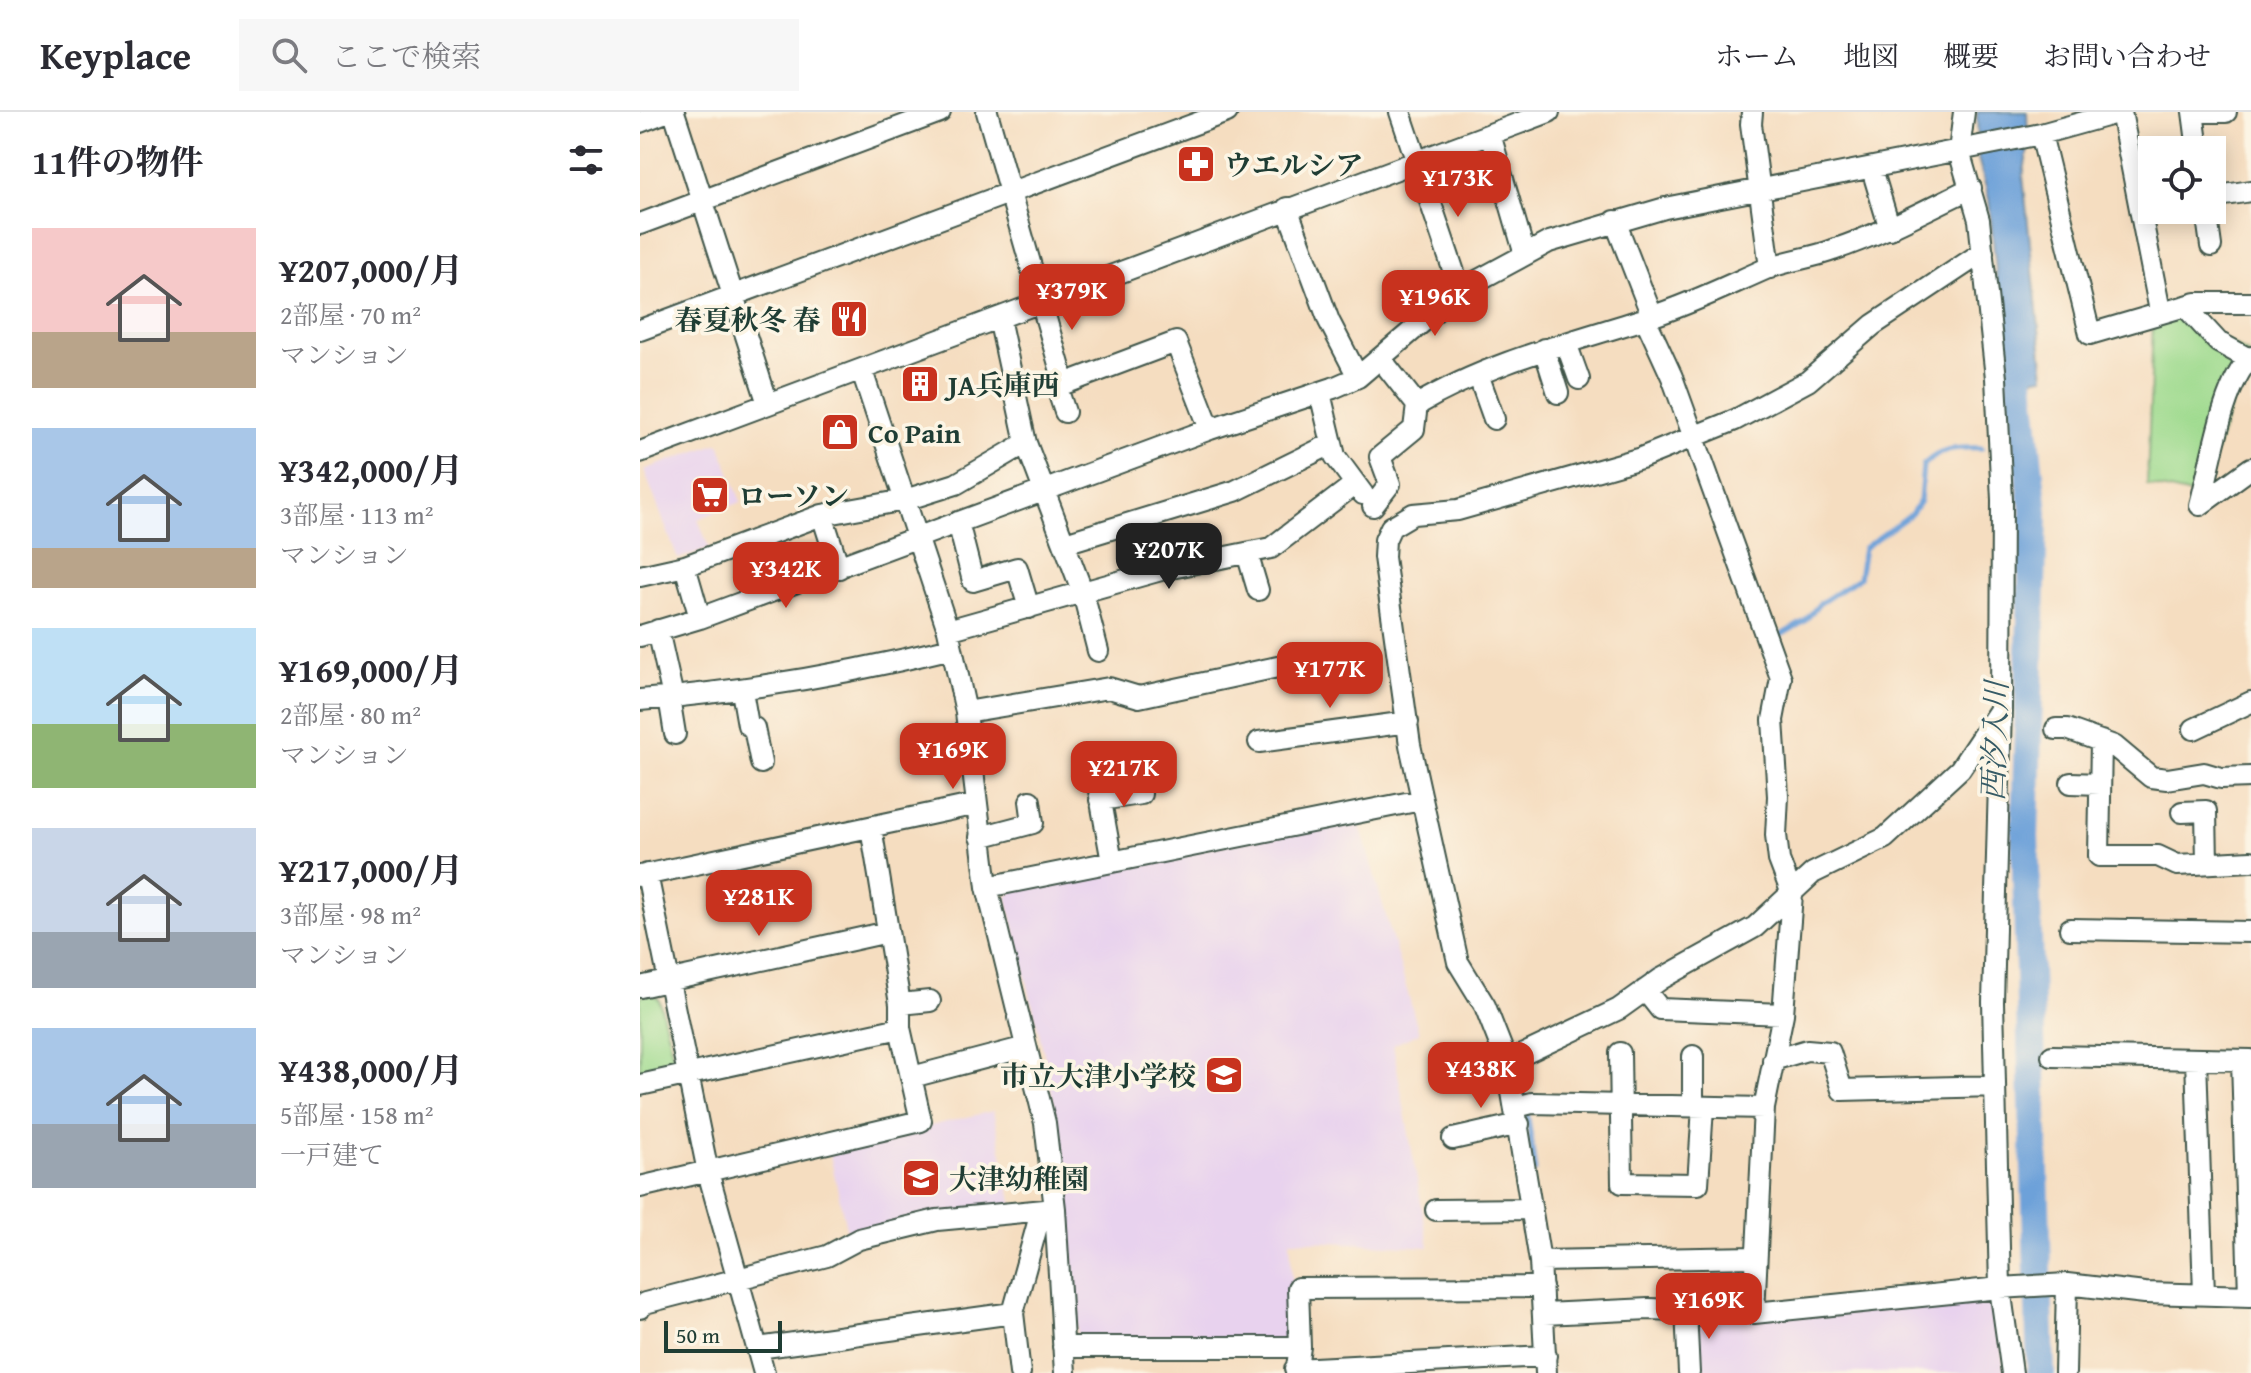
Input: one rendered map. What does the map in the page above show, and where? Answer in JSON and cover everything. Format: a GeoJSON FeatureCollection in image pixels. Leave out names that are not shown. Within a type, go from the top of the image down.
{"type":"FeatureCollection","features":[{"type":"Feature","properties":{"kind":"street"},"geometry":{"type":"LineString","coordinates":[[640,122],[666,112]]}},
{"type":"Feature","properties":{"kind":"street"},"geometry":{"type":"LineString","coordinates":[[674,112],[768,404]]}},
{"type":"Feature","properties":{"kind":"street"},"geometry":{"type":"LineString","coordinates":[[640,224],[940,112]]}},
{"type":"Feature","properties":{"kind":"street"},"geometry":{"type":"LineString","coordinates":[[987,112],[1039,301],[1065,412]]}},
{"type":"Feature","properties":{"kind":"street"},"geometry":{"type":"LineString","coordinates":[[640,330],[1227,112]]}},
{"type":"Feature","properties":{"kind":"street"},"geometry":{"type":"LineString","coordinates":[[1400,112],[1460,290]]}},
{"type":"Feature","properties":{"kind":"street"},"geometry":{"type":"LineString","coordinates":[[640,452],[1549,112]]}},
{"type":"Feature","properties":{"kind":"street"},"geometry":{"type":"LineString","coordinates":[[1752,112],[1770,268]]}},
{"type":"Feature","properties":{"kind":"street"},"geometry":{"type":"LineString","coordinates":[[1964,112],[1959,151],[1971,188],[1983,252],[1996,378],[2002,500],[2001,708],[1993,1002],[2000,1288],[2012,1373]]}},
{"type":"Feature","properties":{"kind":"street"},"geometry":{"type":"LineString","coordinates":[[675,734],[671,697],[649,633],[839,568],[1358,377],[1460,290],[1549,242],[1615,221],[2041,134],[2120,112],[2160,311]]}},
{"type":"Feature","properties":{"kind":"street"},"geometry":{"type":"LineString","coordinates":[[2193,112],[2196,136]]}},
{"type":"Feature","properties":{"kind":"street"},"geometry":{"type":"LineString","coordinates":[[2200,112],[2226,112]]}},
{"type":"Feature","properties":{"kind":"street"},"geometry":{"type":"LineString","coordinates":[[1490,134],[1525,255]]}},
{"type":"Feature","properties":{"kind":"street"},"geometry":{"type":"LineString","coordinates":[[2041,134],[2090,334],[2185,306],[2251,303]]}},
{"type":"Feature","properties":{"kind":"street"},"geometry":{"type":"LineString","coordinates":[[1872,169],[1890,229]]}},
{"type":"Feature","properties":{"kind":"street"},"geometry":{"type":"LineString","coordinates":[[1417,405],[1442,390],[1544,349],[1649,317],[1725,290],[1770,268],[1831,251],[1890,229],[1971,188]]}},
{"type":"Feature","properties":{"kind":"street"},"geometry":{"type":"LineString","coordinates":[[2226,195],[2251,191]]}},
{"type":"Feature","properties":{"kind":"street"},"geometry":{"type":"LineString","coordinates":[[1287,208],[1329,321],[1358,377]]}},
{"type":"Feature","properties":{"kind":"street"},"geometry":{"type":"LineString","coordinates":[[1615,221],[1781,678],[1773,720],[1778,796],[1776,835],[1779,860],[1792,894],[1783,1014],[1764,1108],[1754,1313]]}},
{"type":"Feature","properties":{"kind":"street"},"geometry":{"type":"LineString","coordinates":[[2208,224],[2211,246]]}},
{"type":"Feature","properties":{"kind":"street"},"geometry":{"type":"LineString","coordinates":[[1542,1287],[1298,1288],[1300,1347],[1296,1371],[1546,1365],[1544,1314],[1542,1287],[1540,1261],[1531,1209],[1522,1112],[1485,1006],[1458,962],[1421,800],[1384,557],[1385,540],[1391,527],[1413,514],[1458,510],[1693,440],[1808,381],[1873,325],[1983,252]]}},
{"type":"Feature","properties":{"kind":"street"},"geometry":{"type":"LineString","coordinates":[[2185,306],[2218,342],[2250,358],[2242,366],[2229,398],[2200,505],[2251,468]]}},
{"type":"Feature","properties":{"kind":"street"},"geometry":{"type":"LineString","coordinates":[[999,318],[1026,443],[1083,593],[1098,651]]}},
{"type":"Feature","properties":{"kind":"street"},"geometry":{"type":"LineString","coordinates":[[1059,381],[1176,342],[1210,429]]}},
{"type":"Feature","properties":{"kind":"street"},"geometry":{"type":"LineString","coordinates":[[1566,343],[1579,379]]}},
{"type":"Feature","properties":{"kind":"street"},"geometry":{"type":"LineString","coordinates":[[1544,349],[1558,393]]}},
{"type":"Feature","properties":{"kind":"street"},"geometry":{"type":"LineString","coordinates":[[1373,506],[1390,484],[1380,457],[1414,429],[1417,405],[1380,358]]}},
{"type":"Feature","properties":{"kind":"street"},"geometry":{"type":"LineString","coordinates":[[862,371],[950,639],[966,712],[987,887],[1045,1123],[1048,1210],[1065,1373]]}},
{"type":"Feature","properties":{"kind":"street"},"geometry":{"type":"LineString","coordinates":[[1479,377],[1494,419]]}},
{"type":"Feature","properties":{"kind":"street"},"geometry":{"type":"LineString","coordinates":[[1320,393],[1332,436],[1331,444],[1355,484],[1391,527]]}},
{"type":"Feature","properties":{"kind":"street"},"geometry":{"type":"LineString","coordinates":[[640,576],[685,566],[822,515],[905,500],[956,484],[1026,443]]}},
{"type":"Feature","properties":{"kind":"street"},"geometry":{"type":"LineString","coordinates":[[1065,543],[1235,491],[1331,444]]}},
{"type":"Feature","properties":{"kind":"street"},"geometry":{"type":"LineString","coordinates":[[640,700],[742,691],[868,669],[1029,608],[1161,570],[1271,548],[1355,484]]}},
{"type":"Feature","properties":{"kind":"street"},"geometry":{"type":"LineString","coordinates":[[822,515],[839,568]]}},
{"type":"Feature","properties":{"kind":"street"},"geometry":{"type":"LineString","coordinates":[[958,522],[973,581],[1017,568],[1029,608]]}},
{"type":"Feature","properties":{"kind":"street"},"geometry":{"type":"LineString","coordinates":[[1247,553],[1258,590]]}},
{"type":"Feature","properties":{"kind":"street"},"geometry":{"type":"LineString","coordinates":[[685,566],[700,618]]}},
{"type":"Feature","properties":{"kind":"street"},"geometry":{"type":"LineString","coordinates":[[966,712],[1109,688],[1139,697],[1301,662]]}},
{"type":"Feature","properties":{"kind":"street"},"geometry":{"type":"LineString","coordinates":[[742,691],[748,725],[754,728],[761,763]]}},
{"type":"Feature","properties":{"kind":"street"},"geometry":{"type":"LineString","coordinates":[[2194,729],[2251,702]]}},
{"type":"Feature","properties":{"kind":"street"},"geometry":{"type":"LineString","coordinates":[[1507,1062],[1619,1009],[1645,990],[1755,927],[1813,873],[1885,838],[1960,769],[2001,708]]}},
{"type":"Feature","properties":{"kind":"street"},"geometry":{"type":"LineString","coordinates":[[1259,742],[1408,722]]}},
{"type":"Feature","properties":{"kind":"street"},"geometry":{"type":"LineString","coordinates":[[2056,729],[2067,729],[2114,746],[2151,777],[2167,779],[2204,773],[2221,778],[2251,777]]}},
{"type":"Feature","properties":{"kind":"street"},"geometry":{"type":"LineString","coordinates":[[2101,741],[2099,856],[2158,856],[2177,865],[2251,861]]}},
{"type":"Feature","properties":{"kind":"street"},"geometry":{"type":"LineString","coordinates":[[1094,763],[1112,862]]}},
{"type":"Feature","properties":{"kind":"street"},"geometry":{"type":"LineString","coordinates":[[1100,800],[1141,794],[1137,774]]}},
{"type":"Feature","properties":{"kind":"street"},"geometry":{"type":"LineString","coordinates":[[2071,783],[2100,784]]}},
{"type":"Feature","properties":{"kind":"street"},"geometry":{"type":"LineString","coordinates":[[987,887],[1421,800]]}},
{"type":"Feature","properties":{"kind":"street"},"geometry":{"type":"LineString","coordinates":[[980,837],[1033,823],[1030,801]]}},
{"type":"Feature","properties":{"kind":"street"},"geometry":{"type":"LineString","coordinates":[[764,1373],[708,1172],[644,875],[977,804]]}},
{"type":"Feature","properties":{"kind":"street"},"geometry":{"type":"LineString","coordinates":[[2182,812],[2206,811],[2207,863]]}},
{"type":"Feature","properties":{"kind":"street"},"geometry":{"type":"LineString","coordinates":[[640,1187],[921,1121],[900,1028],[900,1004],[871,827]]}},
{"type":"Feature","properties":{"kind":"street"},"geometry":{"type":"LineString","coordinates":[[2070,929],[2106,938],[2251,932]]}},
{"type":"Feature","properties":{"kind":"street"},"geometry":{"type":"LineString","coordinates":[[640,987],[888,932]]}},
{"type":"Feature","properties":{"kind":"street"},"geometry":{"type":"LineString","coordinates":[[1645,990],[1660,1009],[1783,1014]]}},
{"type":"Feature","properties":{"kind":"street"},"geometry":{"type":"LineString","coordinates":[[900,1004],[930,1001]]}},
{"type":"Feature","properties":{"kind":"street"},"geometry":{"type":"LineString","coordinates":[[640,1085],[900,1028]]}},
{"type":"Feature","properties":{"kind":"street"},"geometry":{"type":"LineString","coordinates":[[912,1077],[1026,1047]]}},
{"type":"Feature","properties":{"kind":"street"},"geometry":{"type":"LineString","coordinates":[[1773,1060],[1807,1050],[1830,1052],[1842,1090],[1995,1086]]}},
{"type":"Feature","properties":{"kind":"street"},"geometry":{"type":"LineString","coordinates":[[1620,1053],[1622,1183],[1698,1184],[1698,1107],[1693,1056]]}},
{"type":"Feature","properties":{"kind":"street"},"geometry":{"type":"LineString","coordinates":[[1544,1314],[1686,1310],[1754,1313],[2067,1284],[2145,1293],[2250,1296],[2246,1060],[2052,1056]]}},
{"type":"Feature","properties":{"kind":"street"},"geometry":{"type":"LineString","coordinates":[[2196,1059],[2204,1294]]}},
{"type":"Feature","properties":{"kind":"street"},"geometry":{"type":"LineString","coordinates":[[1453,1139],[1522,1112],[1620,1105],[1764,1108]]}},
{"type":"Feature","properties":{"kind":"street"},"geometry":{"type":"LineString","coordinates":[[1436,1210],[1531,1209]]}},
{"type":"Feature","properties":{"kind":"street"},"geometry":{"type":"LineString","coordinates":[[642,1303],[827,1256],[859,1239],[937,1220],[1048,1210]]}},
{"type":"Feature","properties":{"kind":"street"},"geometry":{"type":"LineString","coordinates":[[1020,1373],[1013,1313],[1048,1210]]}},
{"type":"Feature","properties":{"kind":"street"},"geometry":{"type":"LineString","coordinates":[[1540,1261],[1755,1257]]}},
{"type":"Feature","properties":{"kind":"street"},"geometry":{"type":"LineString","coordinates":[[2065,1373],[2067,1284]]}},
{"type":"Feature","properties":{"kind":"street"},"geometry":{"type":"LineString","coordinates":[[1686,1310],[1689,1373]]}},
{"type":"Feature","properties":{"kind":"street"},"geometry":{"type":"LineString","coordinates":[[758,1348],[1013,1313]]}},
{"type":"Feature","properties":{"kind":"street"},"geometry":{"type":"LineString","coordinates":[[1063,1347],[1300,1347]]}},
{"type":"Feature","properties":{"kind":"shaded area"},"geometry":{"type":"Polygon","coordinates":[[[719,443],[741,502],[698,519],[709,548],[678,559],[644,470],[719,443]]]}},
{"type":"Feature","properties":{"kind":"shaded area","name":"市立大津小学校"},"geometry":{"type":"Polygon","coordinates":[[[1358,817],[1419,1033],[1393,1045],[1429,1247],[1290,1240],[1295,1335],[1287,1344],[1078,1342],[1068,1198],[1072,1194],[1045,1058],[1007,897],[1017,887],[1358,817]]]}},
{"type":"Feature","properties":{"kind":"shaded area","name":"大津幼稚園"},"geometry":{"type":"Polygon","coordinates":[[[993,1111],[1013,1206],[848,1237],[829,1150],[993,1111]]]}},
{"type":"Feature","properties":{"kind":"shaded area"},"geometry":{"type":"Polygon","coordinates":[[[1989,1298],[1998,1307],[2004,1373],[1694,1373],[1695,1319],[1989,1298]]]}},
{"type":"Feature","properties":{"kind":"green space"},"geometry":{"type":"Polygon","coordinates":[[[2175,313],[2248,353],[2201,497],[2147,485],[2153,322],[2175,313]]]}},
{"type":"Feature","properties":{"kind":"green space"},"geometry":{"type":"Polygon","coordinates":[[[651,993],[659,999],[675,1064],[670,1073],[640,1080],[640,996],[651,993]]]}},
{"type":"Feature","properties":{"kind":"water"},"geometry":{"type":"Polygon","coordinates":[[[1977,112],[2027,112],[2028,149],[2023,176],[2044,377],[2007,382],[1989,199],[1978,158],[1977,112]]]}},
{"type":"Feature","properties":{"kind":"waterway","name":"西汐入川"},"geometry":{"type":"LineString","coordinates":[[2016,343],[2034,513],[2025,836],[2041,1373]]}},
{"type":"Feature","properties":{"kind":"waterway"},"geometry":{"type":"LineString","coordinates":[[1776,638],[1805,621],[1819,604],[1859,578],[1864,548],[1911,514],[1920,501],[1923,465],[1950,449],[1982,448]]}},
{"type":"Feature","properties":{"kind":"waterway"},"geometry":{"type":"LineString","coordinates":[[1583,1016],[1653,973]]}},
{"type":"Feature","properties":{"kind":"waterway"},"geometry":{"type":"LineString","coordinates":[[1519,1047],[1560,1026]]}},
{"type":"Feature","properties":{"kind":"waterway"},"geometry":{"type":"LineString","coordinates":[[1519,1075],[1525,1100]]}},
{"type":"Feature","properties":{"kind":"waterway"},"geometry":{"type":"LineString","coordinates":[[1527,1110],[1535,1171]]}},
{"type":"Feature","properties":{"kind":"place","name":"ウエルシア"},"geometry":{"type":"Point","coordinates":[1196,164]}},
{"type":"Feature","properties":{"kind":"place","name":"春夏秋冬 春"},"geometry":{"type":"Point","coordinates":[849,319]}},
{"type":"Feature","properties":{"kind":"place","name":"JA兵庫西"},"geometry":{"type":"Point","coordinates":[920,384]}},
{"type":"Feature","properties":{"kind":"place","name":"Co Pain"},"geometry":{"type":"Point","coordinates":[840,432]}},
{"type":"Feature","properties":{"kind":"place","name":"ローソン"},"geometry":{"type":"Point","coordinates":[710,495]}},
{"type":"Feature","properties":{"kind":"place","name":"市立大津小学校"},"geometry":{"type":"Point","coordinates":[1224,1075]}},
{"type":"Feature","properties":{"kind":"place","name":"大津幼稚園"},"geometry":{"type":"Point","coordinates":[921,1178]}}]}
